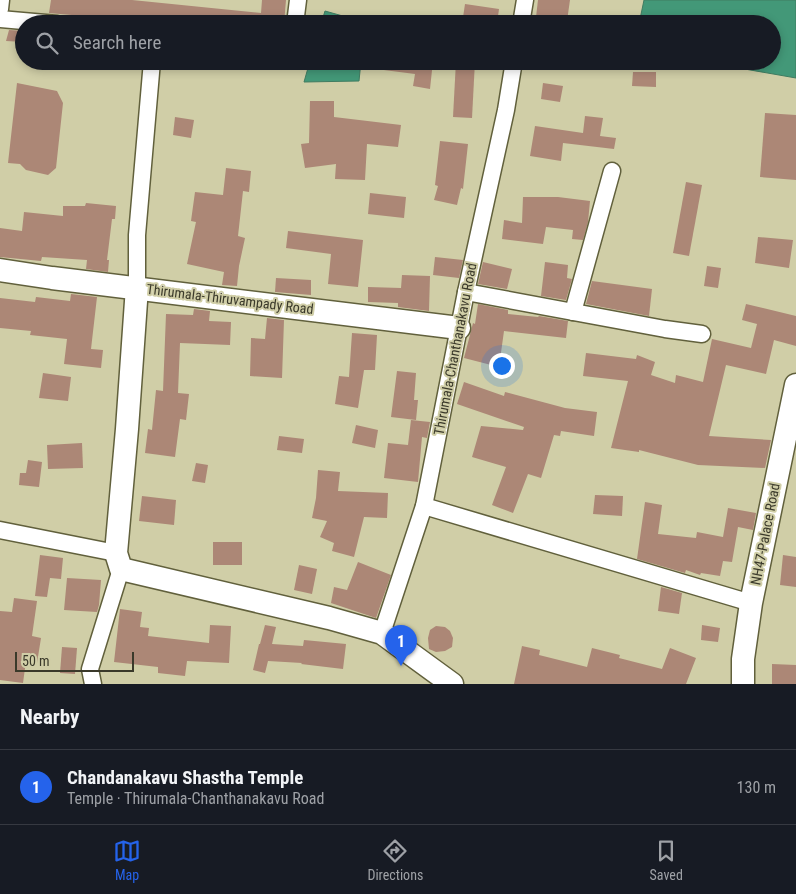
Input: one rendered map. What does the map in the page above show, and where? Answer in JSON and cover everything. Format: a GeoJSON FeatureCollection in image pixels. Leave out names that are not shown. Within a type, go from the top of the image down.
{"type":"FeatureCollection","features":[{"type":"Feature","properties":{"kind":"main road","name":"Thirumala-Thiruvampady Road"},"geometry":{"type":"LineString","coordinates":[[0,270],[459,328]]}},
{"type":"Feature","properties":{"kind":"main road"},"geometry":{"type":"LineString","coordinates":[[137,287],[119,561],[382,633],[452,684]]}},
{"type":"Feature","properties":{"kind":"main road","name":"NH47-Palace Road"},"geometry":{"type":"LineString","coordinates":[[743,684],[743,659],[751,603],[793,414],[796,385]]}},
{"type":"Feature","properties":{"kind":"street"},"geometry":{"type":"LineString","coordinates":[[0,10],[1,0]]}},
{"type":"Feature","properties":{"kind":"street"},"geometry":{"type":"LineString","coordinates":[[296,15],[298,0]]}},
{"type":"Feature","properties":{"kind":"street"},"geometry":{"type":"LineString","coordinates":[[522,15],[525,0]]}},
{"type":"Feature","properties":{"kind":"street"},"geometry":{"type":"LineString","coordinates":[[0,19],[15,20]]}},
{"type":"Feature","properties":{"kind":"street"},"geometry":{"type":"LineString","coordinates":[[137,287],[138,235],[151,70]]}},
{"type":"Feature","properties":{"kind":"street","name":"Thirumala-Chanthanakavu Road"},"geometry":{"type":"LineString","coordinates":[[382,633],[424,506],[466,292],[504,120],[512,70]]}},
{"type":"Feature","properties":{"kind":"street"},"geometry":{"type":"LineString","coordinates":[[573,312],[612,172]]}},
{"type":"Feature","properties":{"kind":"street"},"geometry":{"type":"LineString","coordinates":[[466,292],[665,329],[702,334]]}},
{"type":"Feature","properties":{"kind":"street"},"geometry":{"type":"LineString","coordinates":[[424,506],[751,603]]}},
{"type":"Feature","properties":{"kind":"street"},"geometry":{"type":"LineString","coordinates":[[0,530],[119,561],[90,669],[93,684]]}},
{"type":"Feature","properties":{"kind":"shaded area"},"geometry":{"type":"Polygon","coordinates":[[[644,0],[796,0],[796,78],[750,70],[781,70],[781,15],[641,15],[644,0]]]}},
{"type":"Feature","properties":{"kind":"shaded area"},"geometry":{"type":"Polygon","coordinates":[[[325,11],[339,15],[324,15],[325,11]]]}},
{"type":"Feature","properties":{"kind":"shaded area"},"geometry":{"type":"Polygon","coordinates":[[[307,70],[360,70],[359,81],[304,82],[307,70]]]}},
{"type":"Feature","properties":{"kind":"building"},"geometry":{"type":"Polygon","coordinates":[[[51,0],[132,0],[261,13],[262,0],[286,0],[285,15],[72,15],[49,13],[51,0]]]}},
{"type":"Feature","properties":{"kind":"building"},"geometry":{"type":"Polygon","coordinates":[[[538,0],[570,0],[568,15],[536,15],[538,0]]]}},
{"type":"Feature","properties":{"kind":"building"},"geometry":{"type":"Polygon","coordinates":[[[465,4],[499,9],[498,15],[463,15],[465,4]]]}},
{"type":"Feature","properties":{"kind":"building"},"geometry":{"type":"Polygon","coordinates":[[[9,30],[15,30],[15,42],[6,41],[9,30]]]}},
{"type":"Feature","properties":{"kind":"building"},"geometry":{"type":"Polygon","coordinates":[[[384,70],[432,70],[430,89],[413,86],[415,74],[384,70]]]}},
{"type":"Feature","properties":{"kind":"building"},"geometry":{"type":"Polygon","coordinates":[[[456,70],[475,70],[472,118],[453,117],[456,70]]]}},
{"type":"Feature","properties":{"kind":"building"},"geometry":{"type":"Polygon","coordinates":[[[633,72],[656,72],[656,87],[632,86],[633,72]]]}},
{"type":"Feature","properties":{"kind":"building"},"geometry":{"type":"Polygon","coordinates":[[[17,83],[57,91],[63,103],[56,168],[48,175],[26,170],[20,164],[8,163],[17,83]]]}},
{"type":"Feature","properties":{"kind":"building"},"geometry":{"type":"Polygon","coordinates":[[[543,83],[563,86],[560,102],[541,99],[543,83]]]}},
{"type":"Feature","properties":{"kind":"building"},"geometry":{"type":"Polygon","coordinates":[[[310,101],[334,101],[334,117],[401,125],[398,147],[367,144],[365,180],[335,179],[336,164],[305,168],[301,144],[309,143],[310,101]]]}},
{"type":"Feature","properties":{"kind":"building"},"geometry":{"type":"Polygon","coordinates":[[[765,113],[796,115],[796,180],[760,177],[765,113]]]}},
{"type":"Feature","properties":{"kind":"building"},"geometry":{"type":"Polygon","coordinates":[[[585,116],[603,118],[600,136],[616,138],[614,149],[563,143],[561,161],[530,156],[535,126],[583,133],[585,116]]]}},
{"type":"Feature","properties":{"kind":"building"},"geometry":{"type":"Polygon","coordinates":[[[175,117],[194,120],[191,138],[173,135],[175,117]]]}},
{"type":"Feature","properties":{"kind":"building"},"geometry":{"type":"Polygon","coordinates":[[[440,141],[468,144],[463,189],[461,188],[457,205],[434,200],[438,186],[435,185],[440,141]]]}},
{"type":"Feature","properties":{"kind":"building"},"geometry":{"type":"Polygon","coordinates":[[[226,168],[251,171],[249,192],[243,191],[238,236],[245,238],[237,286],[222,285],[224,272],[187,264],[196,222],[191,221],[195,192],[223,195],[226,168]]]}},
{"type":"Feature","properties":{"kind":"building"},"geometry":{"type":"Polygon","coordinates":[[[686,182],[702,185],[689,256],[673,253],[686,182]]]}},
{"type":"Feature","properties":{"kind":"building"},"geometry":{"type":"Polygon","coordinates":[[[370,193],[406,197],[404,218],[368,214],[370,193]]]}},
{"type":"Feature","properties":{"kind":"building"},"geometry":{"type":"Polygon","coordinates":[[[523,197],[558,197],[590,201],[588,222],[583,240],[572,239],[573,230],[546,227],[543,244],[502,239],[504,220],[522,223],[523,197]]]}},
{"type":"Feature","properties":{"kind":"building"},"geometry":{"type":"Polygon","coordinates":[[[86,203],[116,206],[115,219],[112,219],[107,260],[109,260],[108,272],[86,269],[87,260],[42,257],[41,261],[0,257],[0,228],[22,231],[24,212],[63,216],[63,206],[85,206],[86,203]]]}},
{"type":"Feature","properties":{"kind":"building"},"geometry":{"type":"Polygon","coordinates":[[[288,231],[363,240],[358,287],[328,284],[331,254],[286,248],[288,231]]]}},
{"type":"Feature","properties":{"kind":"building"},"geometry":{"type":"Polygon","coordinates":[[[758,237],[793,240],[789,268],[755,263],[758,237]]]}},
{"type":"Feature","properties":{"kind":"building"},"geometry":{"type":"Polygon","coordinates":[[[435,257],[463,260],[459,278],[433,275],[435,257]]]}},
{"type":"Feature","properties":{"kind":"building"},"geometry":{"type":"Polygon","coordinates":[[[483,262],[512,269],[507,289],[478,284],[483,262]]]}},
{"type":"Feature","properties":{"kind":"building"},"geometry":{"type":"Polygon","coordinates":[[[545,262],[568,265],[567,278],[572,279],[566,300],[541,296],[545,262]]]}},
{"type":"Feature","properties":{"kind":"building"},"geometry":{"type":"Polygon","coordinates":[[[707,266],[721,268],[718,288],[704,286],[707,266]]]}},
{"type":"Feature","properties":{"kind":"building"},"geometry":{"type":"Polygon","coordinates":[[[402,275],[430,276],[429,311],[398,307],[398,303],[368,302],[368,287],[401,288],[402,275]]]}},
{"type":"Feature","properties":{"kind":"building"},"geometry":{"type":"Polygon","coordinates":[[[276,278],[311,280],[311,295],[275,292],[276,278]]]}},
{"type":"Feature","properties":{"kind":"building"},"geometry":{"type":"Polygon","coordinates":[[[592,281],[652,289],[649,316],[586,304],[592,281]]]}},
{"type":"Feature","properties":{"kind":"building"},"geometry":{"type":"Polygon","coordinates":[[[71,294],[97,297],[91,349],[103,350],[101,368],[64,364],[67,339],[30,335],[31,331],[0,328],[0,298],[35,302],[36,297],[70,301],[71,294]]]}},
{"type":"Feature","properties":{"kind":"building"},"geometry":{"type":"Polygon","coordinates":[[[478,304],[508,310],[508,314],[539,316],[568,321],[566,338],[504,331],[499,367],[464,358],[473,323],[475,324],[478,304]]]}},
{"type":"Feature","properties":{"kind":"building"},"geometry":{"type":"Polygon","coordinates":[[[746,304],[796,316],[796,346],[774,340],[766,374],[726,365],[709,436],[771,440],[765,468],[698,465],[639,450],[639,452],[611,448],[628,381],[583,376],[586,353],[636,359],[637,355],[655,362],[651,375],[675,383],[676,375],[703,382],[712,339],[751,348],[757,324],[742,320],[746,304]]]}},
{"type":"Feature","properties":{"kind":"building"},"geometry":{"type":"Polygon","coordinates":[[[194,309],[210,311],[209,321],[231,322],[230,345],[180,343],[178,393],[189,394],[186,420],[180,419],[175,457],[145,453],[148,429],[152,430],[156,390],[163,391],[166,314],[193,315],[194,309]]]}},
{"type":"Feature","properties":{"kind":"building"},"geometry":{"type":"Polygon","coordinates":[[[267,318],[284,320],[282,378],[250,376],[251,338],[265,339],[267,318]]]}},
{"type":"Feature","properties":{"kind":"building"},"geometry":{"type":"Polygon","coordinates":[[[352,333],[377,335],[375,370],[364,370],[358,408],[335,404],[339,376],[349,377],[352,333]]]}},
{"type":"Feature","properties":{"kind":"building"},"geometry":{"type":"Polygon","coordinates":[[[397,371],[416,373],[414,400],[418,400],[416,420],[391,417],[397,371]]]}},
{"type":"Feature","properties":{"kind":"building"},"geometry":{"type":"Polygon","coordinates":[[[43,373],[71,377],[68,401],[39,398],[43,373]]]}},
{"type":"Feature","properties":{"kind":"building"},"geometry":{"type":"Polygon","coordinates":[[[464,382],[504,396],[505,392],[565,408],[597,412],[594,436],[561,431],[560,436],[554,435],[541,478],[528,474],[513,513],[492,505],[506,467],[472,457],[481,426],[523,430],[524,427],[457,404],[464,382]]]}},
{"type":"Feature","properties":{"kind":"building"},"geometry":{"type":"Polygon","coordinates":[[[411,420],[430,422],[427,438],[422,437],[418,482],[384,478],[388,443],[408,445],[411,420]]]}},
{"type":"Feature","properties":{"kind":"building"},"geometry":{"type":"Polygon","coordinates":[[[356,425],[378,430],[375,448],[352,443],[356,425]]]}},
{"type":"Feature","properties":{"kind":"building"},"geometry":{"type":"Polygon","coordinates":[[[279,436],[304,439],[302,453],[277,450],[279,436]]]}},
{"type":"Feature","properties":{"kind":"building"},"geometry":{"type":"Polygon","coordinates":[[[82,443],[83,468],[48,469],[47,445],[82,443]]]}},
{"type":"Feature","properties":{"kind":"building"},"geometry":{"type":"Polygon","coordinates":[[[28,460],[42,462],[39,487],[19,485],[20,473],[26,473],[28,460]]]}},
{"type":"Feature","properties":{"kind":"building"},"geometry":{"type":"Polygon","coordinates":[[[196,463],[208,465],[205,483],[192,481],[196,463]]]}},
{"type":"Feature","properties":{"kind":"building"},"geometry":{"type":"Polygon","coordinates":[[[318,470],[340,472],[338,491],[388,493],[387,518],[364,517],[354,557],[332,551],[334,543],[320,537],[327,521],[312,518],[318,470]]]}},
{"type":"Feature","properties":{"kind":"building"},"geometry":{"type":"Polygon","coordinates":[[[595,495],[623,496],[622,516],[593,514],[595,495]]]}},
{"type":"Feature","properties":{"kind":"building"},"geometry":{"type":"Polygon","coordinates":[[[142,496],[176,500],[174,525],[139,521],[142,496]]]}},
{"type":"Feature","properties":{"kind":"building"},"geometry":{"type":"Polygon","coordinates":[[[645,502],[662,505],[658,534],[696,538],[697,532],[723,537],[728,508],[756,513],[753,530],[738,527],[732,562],[723,561],[720,576],[701,573],[700,575],[686,570],[685,573],[637,559],[645,502]]]}},
{"type":"Feature","properties":{"kind":"building"},"geometry":{"type":"Polygon","coordinates":[[[213,542],[242,542],[242,565],[213,565],[213,542]]]}},
{"type":"Feature","properties":{"kind":"building"},"geometry":{"type":"Polygon","coordinates":[[[40,555],[63,558],[61,579],[50,578],[47,597],[35,596],[40,555]]]}},
{"type":"Feature","properties":{"kind":"building"},"geometry":{"type":"Polygon","coordinates":[[[783,555],[796,557],[796,587],[780,585],[783,555]]]}},
{"type":"Feature","properties":{"kind":"building"},"geometry":{"type":"Polygon","coordinates":[[[358,562],[391,575],[376,618],[331,603],[334,587],[347,590],[358,562]]]}},
{"type":"Feature","properties":{"kind":"building"},"geometry":{"type":"Polygon","coordinates":[[[299,565],[317,569],[312,594],[294,590],[299,565]]]}},
{"type":"Feature","properties":{"kind":"building"},"geometry":{"type":"Polygon","coordinates":[[[67,578],[101,580],[97,612],[64,610],[67,578]]]}},
{"type":"Feature","properties":{"kind":"building"},"geometry":{"type":"Polygon","coordinates":[[[661,587],[682,593],[679,614],[658,611],[661,587]]]}},
{"type":"Feature","properties":{"kind":"building"},"geometry":{"type":"Polygon","coordinates":[[[14,598],[37,601],[32,636],[41,638],[37,663],[26,661],[23,683],[0,680],[0,611],[12,612],[14,598]]]}},
{"type":"Feature","properties":{"kind":"building"},"geometry":{"type":"Polygon","coordinates":[[[120,609],[142,612],[140,627],[149,628],[148,636],[209,643],[210,625],[231,626],[229,663],[187,661],[185,676],[158,673],[158,667],[114,662],[120,609]]]}},
{"type":"Feature","properties":{"kind":"building"},"geometry":{"type":"Polygon","coordinates":[[[265,625],[276,627],[272,644],[303,646],[304,640],[346,644],[343,669],[302,663],[268,661],[265,673],[253,670],[265,625]]]}},
{"type":"Feature","properties":{"kind":"building"},"geometry":{"type":"Polygon","coordinates":[[[702,625],[720,628],[718,642],[701,640],[702,625]]]}},
{"type":"Feature","properties":{"kind":"building"},"geometry":{"type":"Polygon","coordinates":[[[436,626],[445,627],[450,631],[453,638],[452,647],[445,651],[436,652],[429,649],[428,638],[430,630],[436,626]]]}},
{"type":"Feature","properties":{"kind":"building"},"geometry":{"type":"Polygon","coordinates":[[[522,646],[540,650],[539,655],[587,667],[592,648],[620,655],[619,658],[662,669],[670,648],[696,658],[686,684],[514,684],[522,646]]]}},
{"type":"Feature","properties":{"kind":"building"},"geometry":{"type":"Polygon","coordinates":[[[62,647],[77,648],[75,674],[60,673],[62,647]]]}},
{"type":"Feature","properties":{"kind":"building"},"geometry":{"type":"Polygon","coordinates":[[[772,664],[796,665],[796,684],[772,684],[772,664]]]}},
{"type":"Feature","properties":{"kind":"place","name":"Chandanakavu Shastha Temple"},"geometry":{"type":"Point","coordinates":[401,666]}}]}
